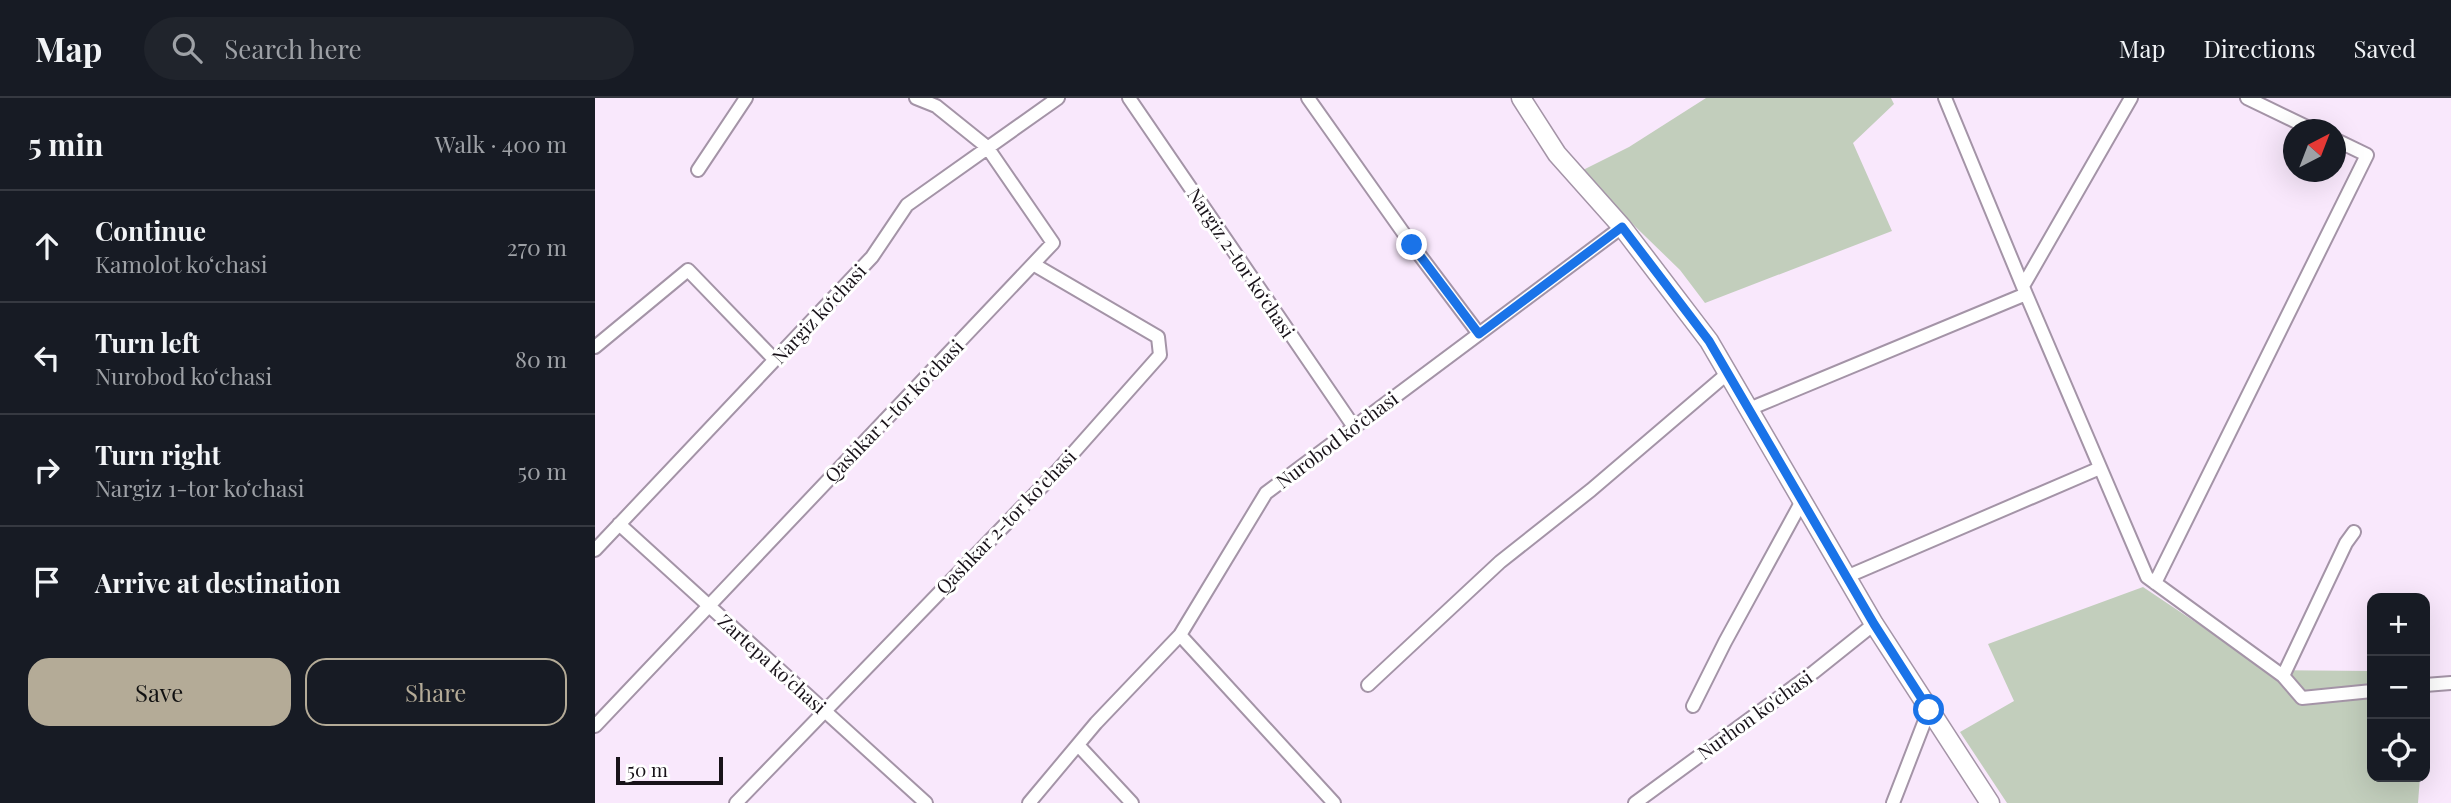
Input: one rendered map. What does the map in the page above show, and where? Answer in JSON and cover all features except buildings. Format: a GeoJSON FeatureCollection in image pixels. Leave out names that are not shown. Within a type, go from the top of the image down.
{"type":"FeatureCollection","features":[{"type":"Feature","properties":{"kind":"street"},"geometry":{"type":"LineString","coordinates":[[698,170],[746,98]]}},
{"type":"Feature","properties":{"kind":"street","name":"Qashkar 1-tor koʼchasi"},"geometry":{"type":"LineString","coordinates":[[595,726],[1053,243],[987,148],[936,106],[916,98]]}},
{"type":"Feature","properties":{"kind":"street","name":"Nargiz koʻchasi"},"geometry":{"type":"LineString","coordinates":[[595,550],[872,257],[907,205],[1058,98]]}},
{"type":"Feature","properties":{"kind":"street","name":"Nargiz 2-tor ko‘chasi"},"geometry":{"type":"LineString","coordinates":[[1129,98],[1354,427]]}},
{"type":"Feature","properties":{"kind":"street"},"geometry":{"type":"LineString","coordinates":[[1308,98],[1479,334]]}},
{"type":"Feature","properties":{"kind":"street"},"geometry":{"type":"LineString","coordinates":[[1945,98],[2147,577],[2283,676],[2302,698],[2367,692]]}},
{"type":"Feature","properties":{"kind":"street"},"geometry":{"type":"LineString","coordinates":[[1749,409],[2024,290],[2131,98]]}},
{"type":"Feature","properties":{"kind":"street"},"geometry":{"type":"LineString","coordinates":[[2247,98],[2290,119]]}},
{"type":"Feature","properties":{"kind":"street"},"geometry":{"type":"LineString","coordinates":[[1524,99],[1557,153],[1622,227],[1709,341],[1874,624],[1990,803]]}},
{"type":"Feature","properties":{"kind":"street"},"geometry":{"type":"LineString","coordinates":[[2155,583],[2367,155],[2346,145]]}},
{"type":"Feature","properties":{"kind":"street","name":"Nurobod koʻchasi"},"geometry":{"type":"LineString","coordinates":[[1029,803],[1078,745],[1180,635],[1266,493],[1622,227]]}},
{"type":"Feature","properties":{"kind":"street","name":"Qashkar 2-tor koʼchasi"},"geometry":{"type":"LineString","coordinates":[[736,803],[1058,470],[1160,355],[1159,337],[1033,264]]}},
{"type":"Feature","properties":{"kind":"street"},"geometry":{"type":"LineString","coordinates":[[595,347],[688,270],[775,359]]}},
{"type":"Feature","properties":{"kind":"street"},"geometry":{"type":"LineString","coordinates":[[1368,685],[1500,562],[1591,490],[1728,373]]}},
{"type":"Feature","properties":{"kind":"street"},"geometry":{"type":"LineString","coordinates":[[1846,577],[2100,468]]}},
{"type":"Feature","properties":{"kind":"street"},"geometry":{"type":"LineString","coordinates":[[1693,706],[1803,501]]}},
{"type":"Feature","properties":{"kind":"street","name":"Zartepa ko'chasi"},"geometry":{"type":"LineString","coordinates":[[619,524],[926,803]]}},
{"type":"Feature","properties":{"kind":"street"},"geometry":{"type":"LineString","coordinates":[[2283,676],[2346,543],[2354,532]]}},
{"type":"Feature","properties":{"kind":"street","name":"Nurhon ko'chasi"},"geometry":{"type":"LineString","coordinates":[[1635,803],[1814,672],[1874,624]]}},
{"type":"Feature","properties":{"kind":"street"},"geometry":{"type":"LineString","coordinates":[[1180,635],[1334,803]]}},
{"type":"Feature","properties":{"kind":"street"},"geometry":{"type":"LineString","coordinates":[[2430,685],[2451,683]]}},
{"type":"Feature","properties":{"kind":"street"},"geometry":{"type":"LineString","coordinates":[[1893,803],[1929,710]]}},
{"type":"Feature","properties":{"kind":"street"},"geometry":{"type":"LineString","coordinates":[[1078,745],[1132,803]]}},
{"type":"Feature","properties":{"kind":"green space"},"geometry":{"type":"Polygon","coordinates":[[[1706,98],[1891,98],[1894,104],[1853,143],[1892,231],[1705,303],[1680,270],[1579,172],[1629,147],[1706,98]]]}},
{"type":"Feature","properties":{"kind":"green space"},"geometry":{"type":"Polygon","coordinates":[[[2143,587],[2267,670],[2367,671],[2367,782],[2420,782],[2418,803],[2007,803],[1960,732],[2014,701],[1988,644],[2143,587]]]}},
{"type":"Feature","properties":{"kind":"route"},"geometry":{"type":"LineString","coordinates":[[1412,245],[1479,334],[1622,227],[1709,341],[1874,624],[1929,710]]}}]}
